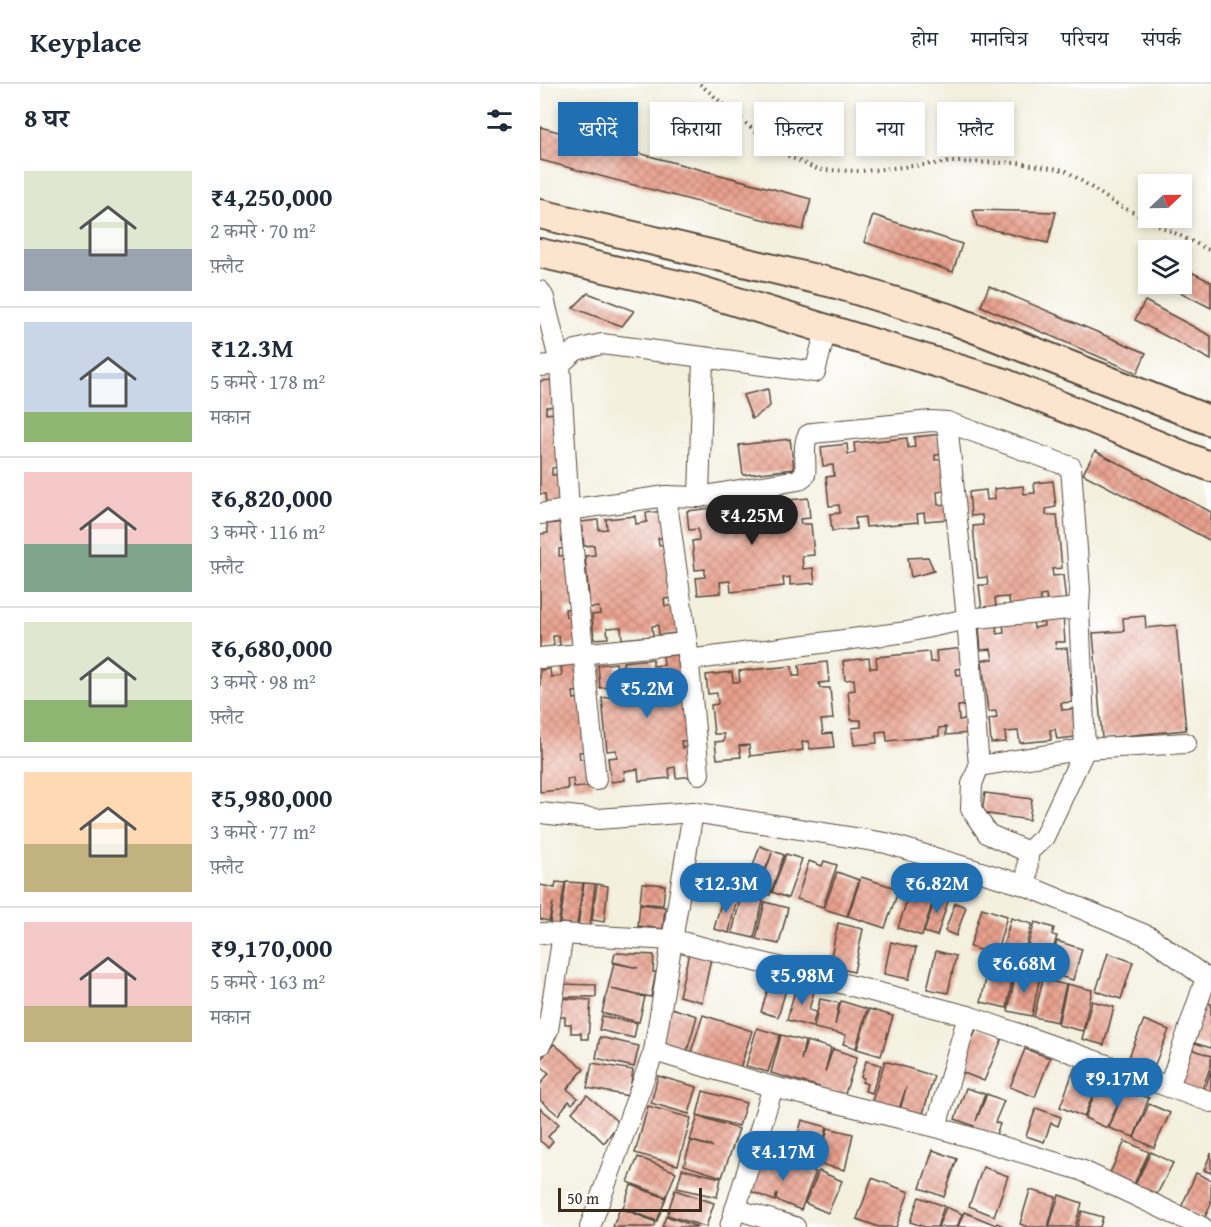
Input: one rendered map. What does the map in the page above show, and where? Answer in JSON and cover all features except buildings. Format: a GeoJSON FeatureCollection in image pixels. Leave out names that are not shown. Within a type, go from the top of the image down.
{"type":"FeatureCollection","features":[{"type":"Feature","properties":{"kind":"street"},"geometry":{"type":"LineString","coordinates":[[540,214],[837,284],[951,319],[1211,421]]}},
{"type":"Feature","properties":{"kind":"street"},"geometry":{"type":"LineString","coordinates":[[540,253],[695,289],[1004,383],[1211,467]]}},
{"type":"Feature","properties":{"kind":"street"},"geometry":{"type":"LineString","coordinates":[[540,291],[544,298],[560,364],[570,510],[596,780]]}},
{"type":"Feature","properties":{"kind":"street"},"geometry":{"type":"LineString","coordinates":[[540,366],[560,364],[576,350],[602,344],[815,372],[826,329]]}},
{"type":"Feature","properties":{"kind":"street"},"geometry":{"type":"LineString","coordinates":[[699,497],[703,357]]}},
{"type":"Feature","properties":{"kind":"street"},"geometry":{"type":"LineString","coordinates":[[540,514],[666,496],[699,497],[798,480],[805,474],[808,435],[931,421],[947,422],[1071,467],[1080,590],[1085,750],[1044,837],[1028,852],[1027,886]]}},
{"type":"Feature","properties":{"kind":"street"},"geometry":{"type":"LineString","coordinates":[[947,422],[968,619],[979,766],[972,784],[971,809],[988,834],[1028,852]]}},
{"type":"Feature","properties":{"kind":"street"},"geometry":{"type":"LineString","coordinates":[[666,496],[688,652],[699,774]]}},
{"type":"Feature","properties":{"kind":"street"},"geometry":{"type":"LineString","coordinates":[[540,658],[583,654],[688,652],[907,632],[968,619],[1079,608]]}},
{"type":"Feature","properties":{"kind":"street"},"geometry":{"type":"LineString","coordinates":[[979,766],[1085,750],[1186,743]]}},
{"type":"Feature","properties":{"kind":"street"},"geometry":{"type":"LineString","coordinates":[[540,813],[598,819],[693,812],[886,843],[1027,886],[1150,938],[1209,979],[1169,1087]]}},
{"type":"Feature","properties":{"kind":"street"},"geometry":{"type":"LineString","coordinates":[[590,1227],[654,1051],[674,940],[693,812]]}},
{"type":"Feature","properties":{"kind":"street"},"geometry":{"type":"LineString","coordinates":[[540,933],[674,940],[968,1016],[1211,1102]]}},
{"type":"Feature","properties":{"kind":"street"},"geometry":{"type":"LineString","coordinates":[[540,1045],[548,1030],[563,934]]}},
{"type":"Feature","properties":{"kind":"street"},"geometry":{"type":"LineString","coordinates":[[936,1127],[968,1016]]}},
{"type":"Feature","properties":{"kind":"street"},"geometry":{"type":"LineString","coordinates":[[654,1051],[773,1087],[936,1127],[1081,1170],[1202,1227]]}},
{"type":"Feature","properties":{"kind":"street"},"geometry":{"type":"LineString","coordinates":[[773,1087],[732,1218],[795,1227]]}},
{"type":"Feature","properties":{"kind":"path"},"geometry":{"type":"LineString","coordinates":[[700,84],[779,152],[819,170],[862,171],[954,162],[1018,163],[1065,170],[1116,204],[1211,251]]}}]}
